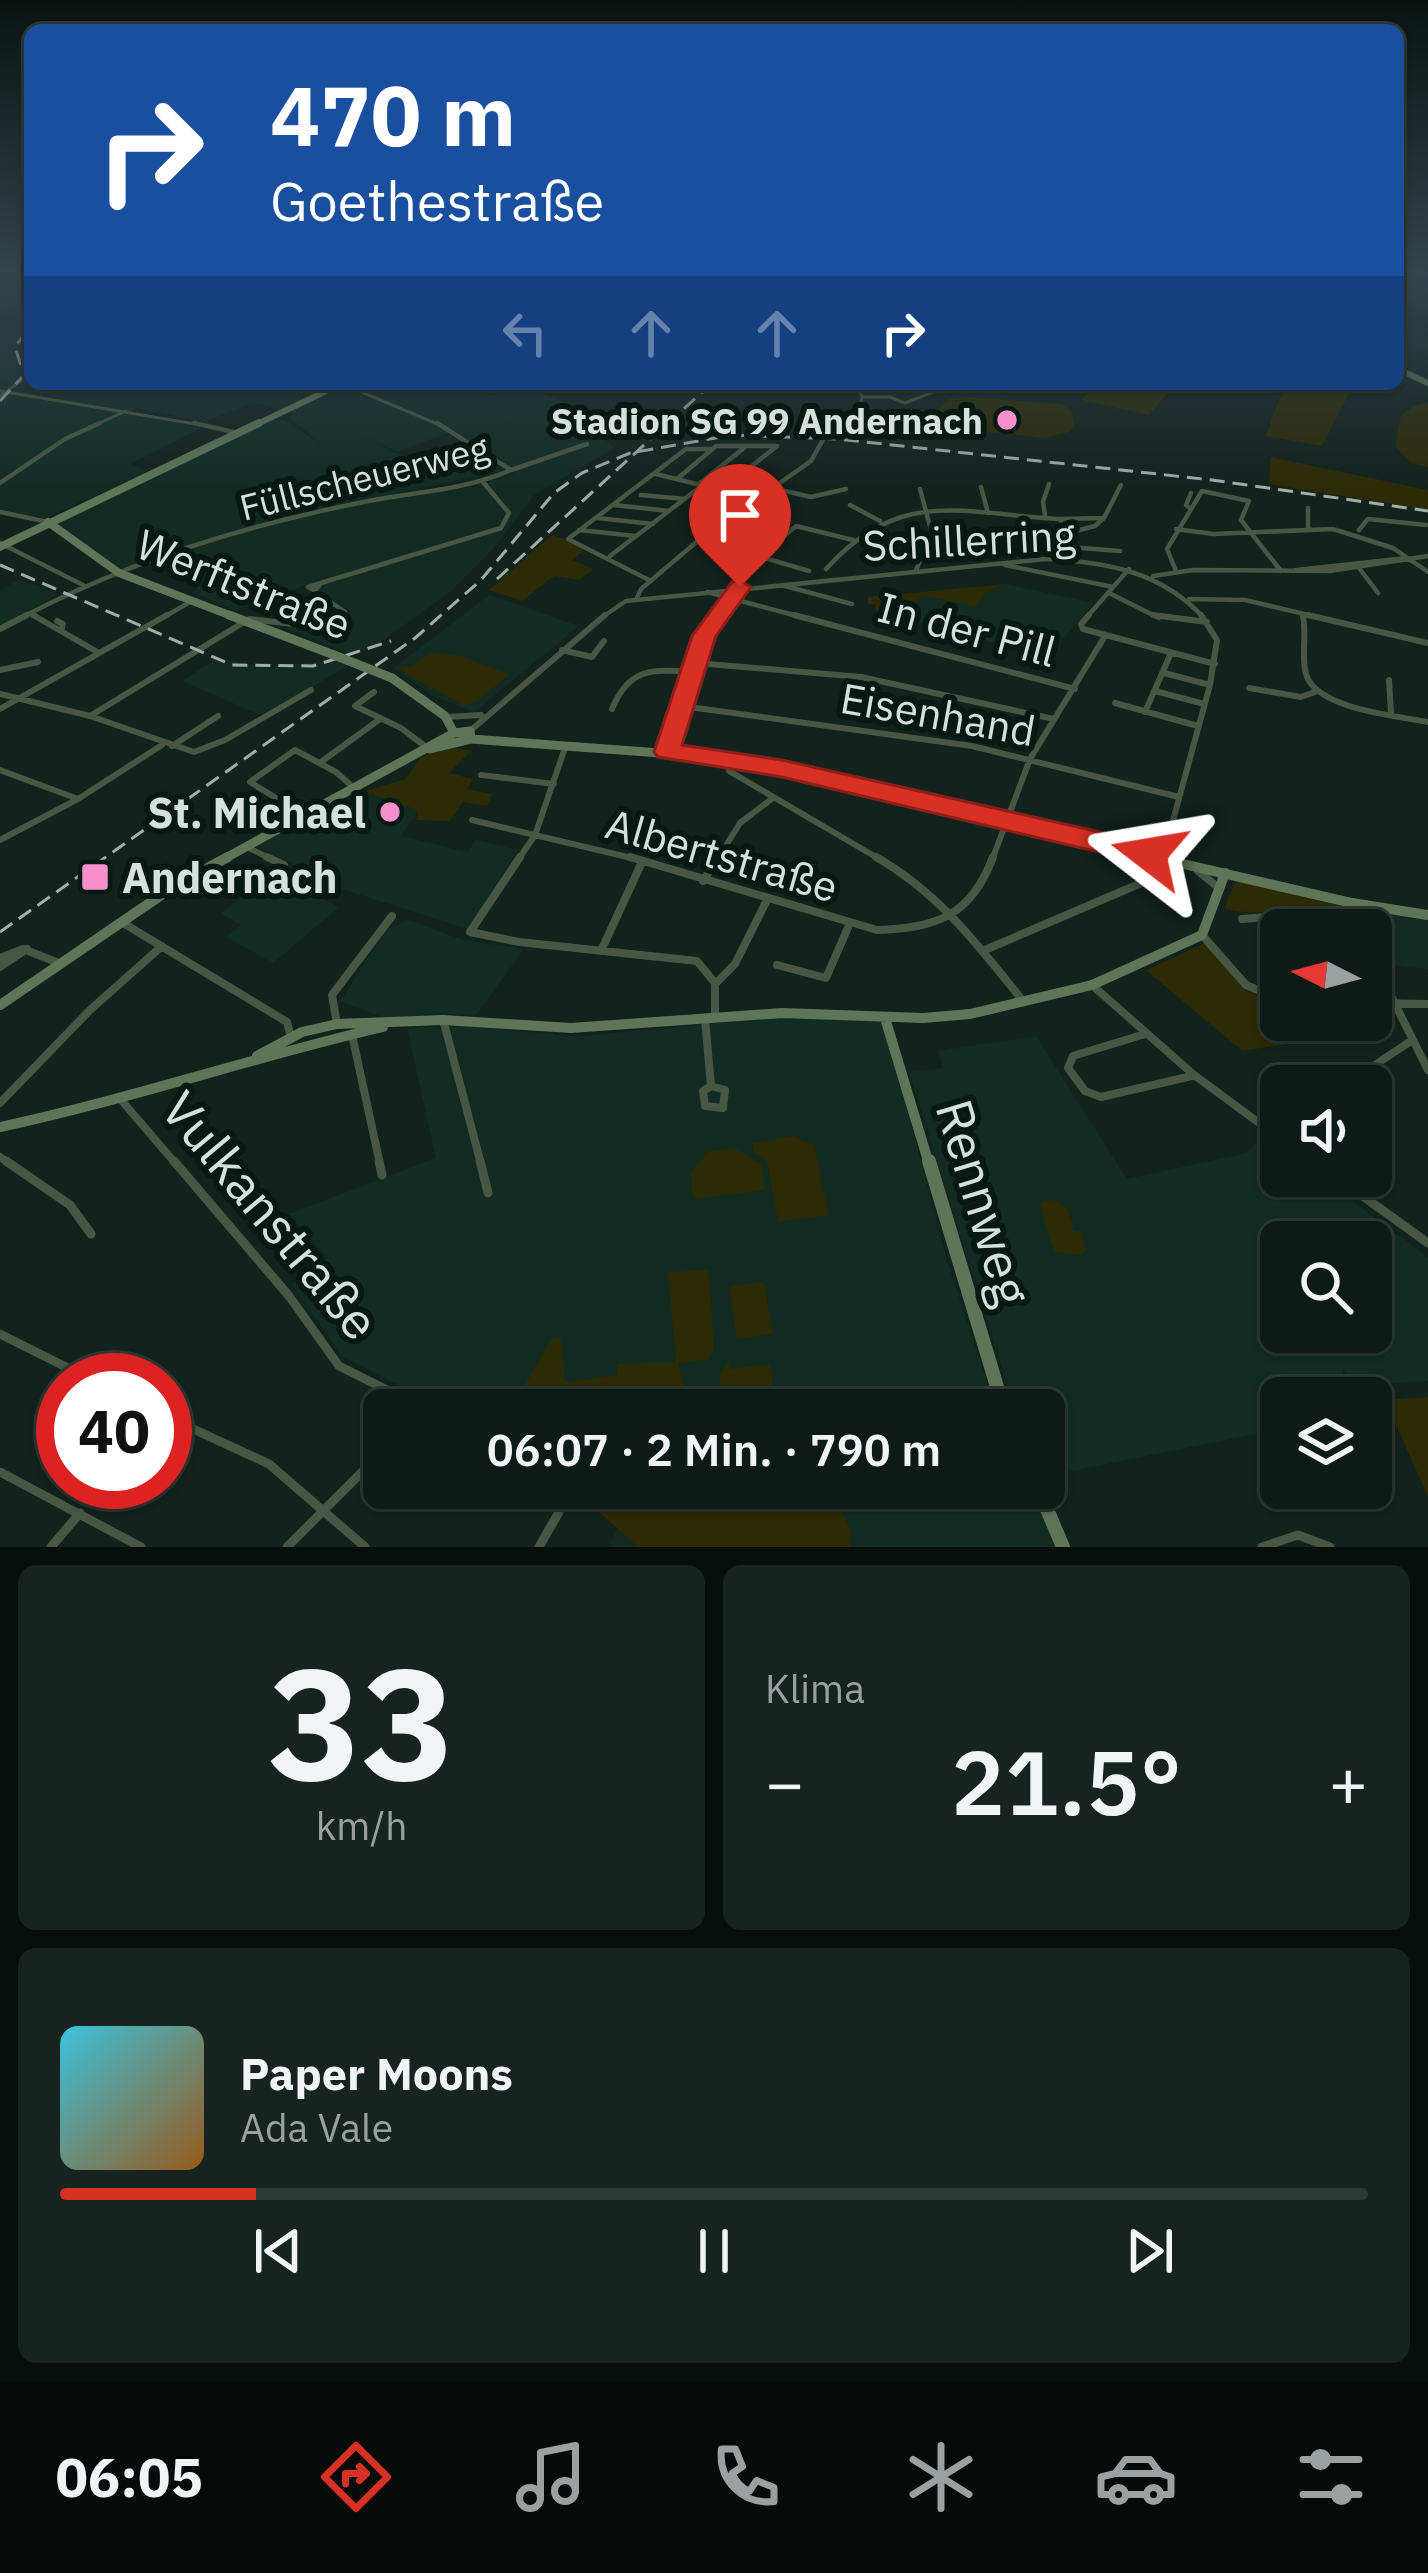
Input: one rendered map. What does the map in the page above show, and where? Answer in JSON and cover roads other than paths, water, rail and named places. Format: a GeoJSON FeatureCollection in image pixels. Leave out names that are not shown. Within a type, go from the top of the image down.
{"type":"FeatureCollection","features":[{"type":"Feature","properties":{"kind":"street"},"geometry":{"type":"LineString","coordinates":[[1,544],[329,390]]}},
{"type":"Feature","properties":{"kind":"street","name":"Füllscheuerweg"},"geometry":{"type":"LineString","coordinates":[[357,390],[437,423],[511,470]]}},
{"type":"Feature","properties":{"kind":"street"},"geometry":{"type":"LineString","coordinates":[[637,598],[700,539],[811,461],[825,436],[859,412],[859,390]]}},
{"type":"Feature","properties":{"kind":"street"},"geometry":{"type":"LineString","coordinates":[[862,397],[890,397],[905,403],[939,390]]}},
{"type":"Feature","properties":{"kind":"street"},"geometry":{"type":"LineString","coordinates":[[2,392],[129,409],[237,434]]}},
{"type":"Feature","properties":{"kind":"street"},"geometry":{"type":"LineString","coordinates":[[0,483],[65,439],[129,409]]}},
{"type":"Feature","properties":{"kind":"street"},"geometry":{"type":"LineString","coordinates":[[511,470],[587,444]]}},
{"type":"Feature","properties":{"kind":"street"},"geometry":{"type":"LineString","coordinates":[[610,556],[746,446]]}},
{"type":"Feature","properties":{"kind":"street"},"geometry":{"type":"LineString","coordinates":[[651,580],[568,539],[686,449],[777,446],[723,489]]}},
{"type":"Feature","properties":{"kind":"street"},"geometry":{"type":"LineString","coordinates":[[677,479],[712,449]]}},
{"type":"Feature","properties":{"kind":"street","name":"Füllscheuerweg"},"geometry":{"type":"LineString","coordinates":[[0,629],[83,585],[119,573],[357,503],[483,482],[511,470]]}},
{"type":"Feature","properties":{"kind":"street"},"geometry":{"type":"LineString","coordinates":[[653,474],[758,499]]}},
{"type":"Feature","properties":{"kind":"street"},"geometry":{"type":"LineString","coordinates":[[90,716],[248,619],[302,625],[345,612],[310,585],[501,528],[509,513],[483,482]]}},
{"type":"Feature","properties":{"kind":"street"},"geometry":{"type":"LineString","coordinates":[[1045,515],[1049,484]]}},
{"type":"Feature","properties":{"kind":"street"},"geometry":{"type":"LineString","coordinates":[[979,534],[1064,535],[1095,526],[1121,485]]}},
{"type":"Feature","properties":{"kind":"street"},"geometry":{"type":"LineString","coordinates":[[981,487],[988,513]]}},
{"type":"Feature","properties":{"kind":"street"},"geometry":{"type":"LineString","coordinates":[[772,488],[811,497],[847,489]]}},
{"type":"Feature","properties":{"kind":"street"},"geometry":{"type":"LineString","coordinates":[[916,570],[932,534],[920,489]]}},
{"type":"Feature","properties":{"kind":"street"},"geometry":{"type":"LineString","coordinates":[[1190,508],[1197,507],[1202,491],[1249,501],[1241,520],[1282,572]]}},
{"type":"Feature","properties":{"kind":"street"},"geometry":{"type":"LineString","coordinates":[[1190,508],[1186,505],[1191,493]]}},
{"type":"Feature","properties":{"kind":"street"},"geometry":{"type":"LineString","coordinates":[[641,495],[686,499]]}},
{"type":"Feature","properties":{"kind":"street"},"geometry":{"type":"LineString","coordinates":[[613,505],[669,511]]}},
{"type":"Feature","properties":{"kind":"street"},"geometry":{"type":"LineString","coordinates":[[850,505],[880,521]]}},
{"type":"Feature","properties":{"kind":"street"},"geometry":{"type":"LineString","coordinates":[[1176,571],[1166,553],[1190,508]]}},
{"type":"Feature","properties":{"kind":"street"},"geometry":{"type":"LineString","coordinates":[[1308,508],[1308,528]]}},
{"type":"Feature","properties":{"kind":"street","name":"Werftstraße"},"geometry":{"type":"LineString","coordinates":[[0,512],[46,521],[119,573],[392,678],[449,717],[461,735]]}},
{"type":"Feature","properties":{"kind":"street"},"geometry":{"type":"LineString","coordinates":[[826,569],[853,540],[880,521],[988,513],[1104,518]]}},
{"type":"Feature","properties":{"kind":"street"},"geometry":{"type":"LineString","coordinates":[[1059,516],[1072,560]]}},
{"type":"Feature","properties":{"kind":"street"},"geometry":{"type":"LineString","coordinates":[[596,518],[653,524]]}},
{"type":"Feature","properties":{"kind":"street"},"geometry":{"type":"LineString","coordinates":[[1359,530],[1368,519],[1426,525]]}},
{"type":"Feature","properties":{"kind":"street"},"geometry":{"type":"LineString","coordinates":[[760,533],[782,538],[796,526],[853,540]]}},
{"type":"Feature","properties":{"kind":"street"},"geometry":{"type":"LineString","coordinates":[[1177,529],[1249,533],[1359,530],[1391,543],[1428,572]]}},
{"type":"Feature","properties":{"kind":"street"},"geometry":{"type":"LineString","coordinates":[[579,530],[638,536]]}},
{"type":"Feature","properties":{"kind":"street"},"geometry":{"type":"LineString","coordinates":[[700,539],[809,571]]}},
{"type":"Feature","properties":{"kind":"street"},"geometry":{"type":"LineString","coordinates":[[1,544],[83,585]]}},
{"type":"Feature","properties":{"kind":"street"},"geometry":{"type":"LineString","coordinates":[[1068,547],[1120,551]]}},
{"type":"Feature","properties":{"kind":"street"},"geometry":{"type":"LineString","coordinates":[[1293,571],[1428,556]]}},
{"type":"Feature","properties":{"kind":"street"},"geometry":{"type":"LineString","coordinates":[[1150,577],[1176,571],[1358,568],[1411,558]]}},
{"type":"Feature","properties":{"kind":"street","name":"Schillerring"},"geometry":{"type":"LineString","coordinates":[[461,735],[618,605],[637,598],[916,570],[1072,560],[1150,577],[1189,599],[1209,622]]}},
{"type":"Feature","properties":{"kind":"street"},"geometry":{"type":"LineString","coordinates":[[1351,562],[1378,592]]}},
{"type":"Feature","properties":{"kind":"street"},"geometry":{"type":"LineString","coordinates":[[997,564],[1111,590],[1161,619],[1209,622],[1217,640],[1215,664],[1163,857]]}},
{"type":"Feature","properties":{"kind":"street","name":"Schillerring"},"geometry":{"type":"LineString","coordinates":[[814,580],[809,571],[826,569],[831,578]]}},
{"type":"Feature","properties":{"kind":"street"},"geometry":{"type":"LineString","coordinates":[[1129,569],[1081,624],[1105,636],[1215,664]]}},
{"type":"Feature","properties":{"kind":"street","name":"Schillerring"},"geometry":{"type":"LineString","coordinates":[[776,583],[852,604]]}},
{"type":"Feature","properties":{"kind":"street"},"geometry":{"type":"LineString","coordinates":[[667,752],[704,636],[740,587]]}},
{"type":"Feature","properties":{"kind":"street","name":"In der Pill"},"geometry":{"type":"LineString","coordinates":[[704,591],[1075,688]]}},
{"type":"Feature","properties":{"kind":"street"},"geometry":{"type":"LineString","coordinates":[[0,709],[195,599]]}},
{"type":"Feature","properties":{"kind":"street"},"geometry":{"type":"LineString","coordinates":[[1189,599],[1245,600],[1428,643]]}},
{"type":"Feature","properties":{"kind":"street"},"geometry":{"type":"LineString","coordinates":[[30,613],[99,653]]}},
{"type":"Feature","properties":{"kind":"street"},"geometry":{"type":"LineString","coordinates":[[1303,616],[1308,632],[1306,675],[1316,691],[1338,702],[1428,722]]}},
{"type":"Feature","properties":{"kind":"street"},"geometry":{"type":"LineString","coordinates":[[57,621],[63,624],[61,631]]}},
{"type":"Feature","properties":{"kind":"street"},"geometry":{"type":"LineString","coordinates":[[954,915],[984,882],[1030,759],[1105,636]]}},
{"type":"Feature","properties":{"kind":"street","name":"Schillerring"},"geometry":{"type":"LineString","coordinates":[[562,650],[592,657],[604,641]]}},
{"type":"Feature","properties":{"kind":"street"},"geometry":{"type":"LineString","coordinates":[[1145,712],[1171,653]]}},
{"type":"Feature","properties":{"kind":"street"},"geometry":{"type":"LineString","coordinates":[[0,670],[38,662]]}},
{"type":"Feature","properties":{"kind":"street"},"geometry":{"type":"LineString","coordinates":[[696,663],[861,677],[1054,719]]}},
{"type":"Feature","properties":{"kind":"street"},"geometry":{"type":"LineString","coordinates":[[612,709],[625,678],[640,670],[692,672]]}},
{"type":"Feature","properties":{"kind":"street"},"geometry":{"type":"LineString","coordinates":[[1164,673],[1210,685]]}},
{"type":"Feature","properties":{"kind":"street"},"geometry":{"type":"LineString","coordinates":[[1390,680],[1391,713]]}},
{"type":"Feature","properties":{"kind":"street"},"geometry":{"type":"LineString","coordinates":[[1249,688],[1301,697],[1316,691]]}},
{"type":"Feature","properties":{"kind":"street"},"geometry":{"type":"LineString","coordinates":[[0,694],[90,716],[201,752],[311,690]]}},
{"type":"Feature","properties":{"kind":"street"},"geometry":{"type":"LineString","coordinates":[[1155,691],[1205,704]]}},
{"type":"Feature","properties":{"kind":"street"},"geometry":{"type":"LineString","coordinates":[[374,692],[355,706],[401,728],[427,748]]}},
{"type":"Feature","properties":{"kind":"street"},"geometry":{"type":"LineString","coordinates":[[1115,703],[1198,726]]}},
{"type":"Feature","properties":{"kind":"street","name":"Eisenhand"},"geometry":{"type":"LineString","coordinates":[[682,706],[866,729],[1030,759],[1180,797]]}},
{"type":"Feature","properties":{"kind":"street","name":"Schillerring"},"geometry":{"type":"LineString","coordinates":[[461,735],[490,711]]}},
{"type":"Feature","properties":{"kind":"street"},"geometry":{"type":"LineString","coordinates":[[2,836],[78,799],[218,716]]}},
{"type":"Feature","properties":{"kind":"street","name":"Schillerring"},"geometry":{"type":"LineString","coordinates":[[449,717],[476,718]]}},
{"type":"Feature","properties":{"kind":"street"},"geometry":{"type":"LineString","coordinates":[[321,763],[380,719]]}},
{"type":"Feature","properties":{"kind":"street"},"geometry":{"type":"LineString","coordinates":[[0,1006],[119,921],[244,845],[427,748],[461,735],[728,758],[1352,903],[1428,915]]}},
{"type":"Feature","properties":{"kind":"street"},"geometry":{"type":"LineString","coordinates":[[566,745],[535,835],[470,932],[697,961],[715,983]]}},
{"type":"Feature","properties":{"kind":"street"},"geometry":{"type":"LineString","coordinates":[[302,814],[250,782],[295,750],[354,788]]}},
{"type":"Feature","properties":{"kind":"street"},"geometry":{"type":"LineString","coordinates":[[728,758],[729,771],[914,878],[985,950],[1025,1004]]}},
{"type":"Feature","properties":{"kind":"street"},"geometry":{"type":"LineString","coordinates":[[0,770],[78,799]]}},
{"type":"Feature","properties":{"kind":"street"},"geometry":{"type":"LineString","coordinates":[[481,775],[554,784]]}},
{"type":"Feature","properties":{"kind":"street"},"geometry":{"type":"LineString","coordinates":[[703,881],[740,823],[773,798]]}},
{"type":"Feature","properties":{"kind":"street","name":"Albertstraße"},"geometry":{"type":"LineString","coordinates":[[472,820],[643,862],[850,923],[902,932],[954,915]]}},
{"type":"Feature","properties":{"kind":"street"},"geometry":{"type":"LineString","coordinates":[[244,845],[284,865]]}},
{"type":"Feature","properties":{"kind":"street"},"geometry":{"type":"LineString","coordinates":[[601,951],[643,862]]}},
{"type":"Feature","properties":{"kind":"street"},"geometry":{"type":"LineString","coordinates":[[1185,863],[1210,877],[1220,890]]}},
{"type":"Feature","properties":{"kind":"street"},"geometry":{"type":"LineString","coordinates":[[0,1127],[122,1101],[294,1042],[396,1023],[443,1019],[571,1028],[782,1013],[885,1018],[970,1014],[1025,1004],[1092,985],[1202,934],[1225,873]]}},
{"type":"Feature","properties":{"kind":"street"},"geometry":{"type":"LineString","coordinates":[[985,950],[1139,884]]}},
{"type":"Feature","properties":{"kind":"street"},"geometry":{"type":"LineString","coordinates":[[711,1086],[710,1018],[715,983],[735,964],[766,900]]}},
{"type":"Feature","properties":{"kind":"street"},"geometry":{"type":"LineString","coordinates":[[1352,903],[1353,909]]}},
{"type":"Feature","properties":{"kind":"street"},"geometry":{"type":"LineString","coordinates":[[336,1031],[332,995],[392,916]]}},
{"type":"Feature","properties":{"kind":"street"},"geometry":{"type":"LineString","coordinates":[[1242,919],[1260,917]]}},
{"type":"Feature","properties":{"kind":"street"},"geometry":{"type":"LineString","coordinates":[[119,921],[287,1022],[294,1042]]}},
{"type":"Feature","properties":{"kind":"street"},"geometry":{"type":"LineString","coordinates":[[777,965],[826,978],[850,923]]}},
{"type":"Feature","properties":{"kind":"street"},"geometry":{"type":"LineString","coordinates":[[1202,934],[1246,988],[1260,993]]}},
{"type":"Feature","properties":{"kind":"street"},"geometry":{"type":"LineString","coordinates":[[0,1103],[90,1010],[162,946]]}},
{"type":"Feature","properties":{"kind":"street"},"geometry":{"type":"LineString","coordinates":[[0,962],[30,947],[59,963]]}},
{"type":"Feature","properties":{"kind":"street"},"geometry":{"type":"LineString","coordinates":[[1092,985],[1194,1075],[1260,1124]]}},
{"type":"Feature","properties":{"kind":"street"},"geometry":{"type":"LineString","coordinates":[[1428,1004],[1392,1004],[1428,1070]]}},
{"type":"Feature","properties":{"kind":"street","name":"Rennweg"},"geometry":{"type":"LineString","coordinates":[[885,1018],[998,1389]]}},
{"type":"Feature","properties":{"kind":"street"},"geometry":{"type":"LineString","coordinates":[[443,1019],[488,1192]]}},
{"type":"Feature","properties":{"kind":"street"},"geometry":{"type":"LineString","coordinates":[[336,1031],[352,1035],[396,1023]]}},
{"type":"Feature","properties":{"kind":"street"},"geometry":{"type":"LineString","coordinates":[[1145,1034],[1073,1056],[1068,1068],[1085,1091],[1101,1097],[1194,1075]]}},
{"type":"Feature","properties":{"kind":"street"},"geometry":{"type":"LineString","coordinates":[[352,1035],[382,1175]]}},
{"type":"Feature","properties":{"kind":"street"},"geometry":{"type":"LineString","coordinates":[[1375,1065],[1411,1041]]}},
{"type":"Feature","properties":{"kind":"street","name":"Vulkanstraße"},"geometry":{"type":"LineString","coordinates":[[122,1101],[289,1296],[338,1366],[384,1389]]}},
{"type":"Feature","properties":{"kind":"street"},"geometry":{"type":"LineString","coordinates":[[0,1157],[70,1205],[91,1234]]}},
{"type":"Feature","properties":{"kind":"street"},"geometry":{"type":"LineString","coordinates":[[1364,1197],[1428,1243]]}},
{"type":"Feature","properties":{"kind":"street"},"geometry":{"type":"LineString","coordinates":[[0,1334],[38,1353]]}},
{"type":"Feature","properties":{"kind":"street"},"geometry":{"type":"LineString","coordinates":[[192,1428],[269,1464],[326,1509],[364,1547]]}},
{"type":"Feature","properties":{"kind":"street"},"geometry":{"type":"LineString","coordinates":[[286,1547],[363,1471]]}},
{"type":"Feature","properties":{"kind":"street"},"geometry":{"type":"LineString","coordinates":[[0,1472],[141,1547]]}},
{"type":"Feature","properties":{"kind":"street"},"geometry":{"type":"LineString","coordinates":[[539,1547],[560,1509]]}},
{"type":"Feature","properties":{"kind":"street"},"geometry":{"type":"LineString","coordinates":[[1047,1509],[1063,1547]]}},
{"type":"Feature","properties":{"kind":"street"},"geometry":{"type":"LineString","coordinates":[[51,1547],[80,1513]]}},
{"type":"Feature","properties":{"kind":"street"},"geometry":{"type":"LineString","coordinates":[[1262,1547],[1298,1535],[1330,1547]]}},
{"type":"Feature","properties":{"kind":"railway"},"geometry":{"type":"LineString","coordinates":[[17,344],[24,375]]}},
{"type":"Feature","properties":{"kind":"railway"},"geometry":{"type":"LineString","coordinates":[[0,401],[24,375]]}},
{"type":"Feature","properties":{"kind":"railway"},"geometry":{"type":"LineString","coordinates":[[637,452],[704,390]]}},
{"type":"Feature","properties":{"kind":"railway"},"geometry":{"type":"LineString","coordinates":[[637,452],[732,435],[838,439],[1212,480],[1428,511]]}},
{"type":"Feature","properties":{"kind":"railway"},"geometry":{"type":"LineString","coordinates":[[0,932],[415,638],[481,580],[554,493],[582,473],[637,452]]}},
{"type":"Feature","properties":{"kind":"railway"},"geometry":{"type":"LineString","coordinates":[[497,579],[637,452]]}},
{"type":"Feature","properties":{"kind":"railway"},"geometry":{"type":"LineString","coordinates":[[0,565],[232,665],[313,666],[391,641]]}},
{"type":"Feature","properties":{"kind":"place","name":"Stadion SG 99 Andernach"},"geometry":{"type":"Point","coordinates":[1007,420]}},
{"type":"Feature","properties":{"kind":"place","name":"St. Michael"},"geometry":{"type":"Point","coordinates":[390,812]}},
{"type":"Feature","properties":{"kind":"place","name":"Andernach"},"geometry":{"type":"Point","coordinates":[95,877]}}]}
